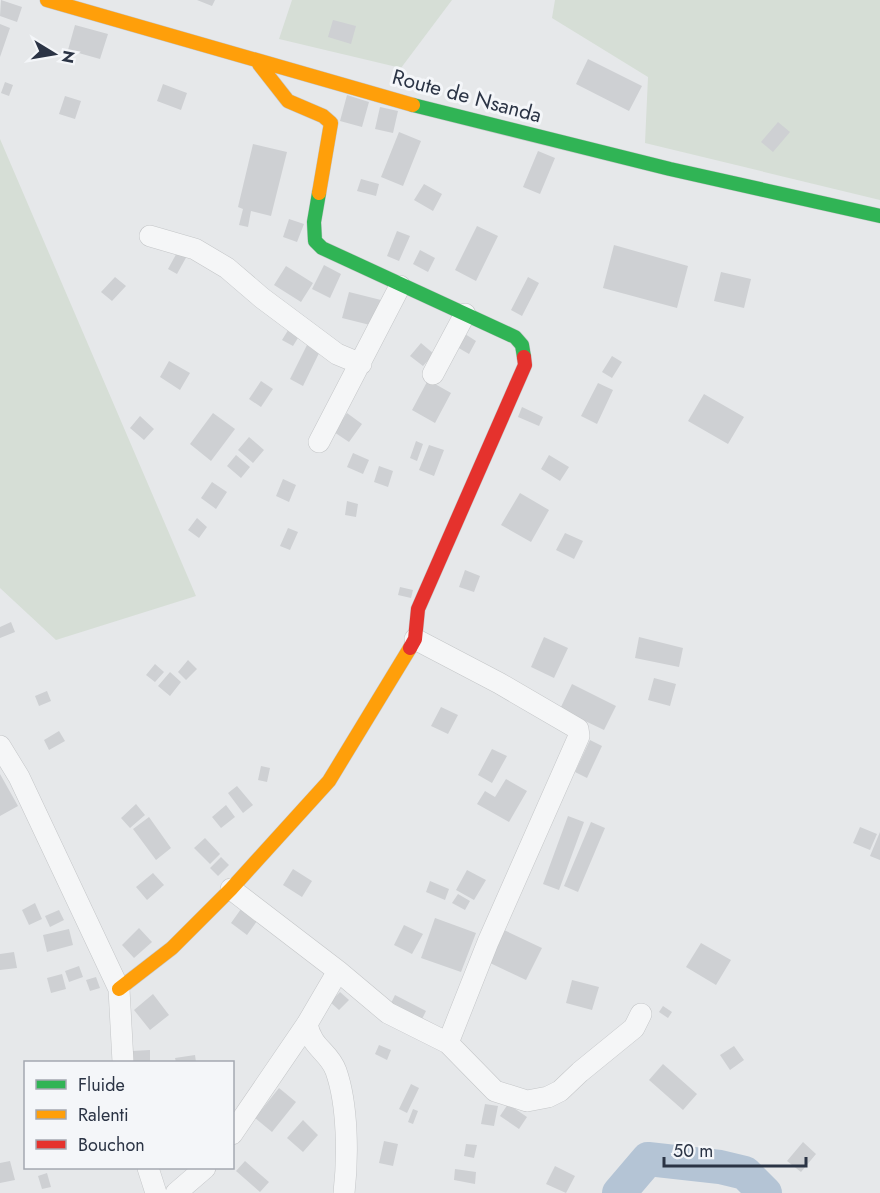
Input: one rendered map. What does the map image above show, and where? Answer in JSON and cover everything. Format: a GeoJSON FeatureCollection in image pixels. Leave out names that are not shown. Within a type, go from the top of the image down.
{"type":"FeatureCollection","features":[{"type":"Feature","properties":{"kind":"street","name":"Route de Nsanda"},"geometry":{"type":"LineString","coordinates":[[47,0],[259,64],[719,183],[880,216]]}},
{"type":"Feature","properties":{"kind":"street"},"geometry":{"type":"LineString","coordinates":[[119,989],[172,948],[231,889],[329,782],[415,639],[418,609],[525,365],[522,345],[515,337],[400,286],[322,248],[315,241],[314,222],[331,123],[326,116],[292,104],[259,64]]}},
{"type":"Feature","properties":{"kind":"street"},"geometry":{"type":"LineString","coordinates":[[150,236],[195,249],[227,268],[261,298],[337,354],[361,364]]}},
{"type":"Feature","properties":{"kind":"street"},"geometry":{"type":"LineString","coordinates":[[319,442],[400,286]]}},
{"type":"Feature","properties":{"kind":"street"},"geometry":{"type":"LineString","coordinates":[[433,374],[465,314]]}},
{"type":"Feature","properties":{"kind":"street"},"geometry":{"type":"LineString","coordinates":[[415,639],[499,683],[578,729],[579,736],[488,942],[448,1043]]}},
{"type":"Feature","properties":{"kind":"street"},"geometry":{"type":"LineString","coordinates":[[0,746],[19,777],[119,989],[123,1061]]}},
{"type":"Feature","properties":{"kind":"street"},"geometry":{"type":"LineString","coordinates":[[231,889],[338,970],[388,1013],[448,1043],[495,1091],[527,1101],[548,1097],[560,1091],[634,1028],[641,1014]]}},
{"type":"Feature","properties":{"kind":"street"},"geometry":{"type":"LineString","coordinates":[[234,1131],[307,1024],[338,970]]}},
{"type":"Feature","properties":{"kind":"street"},"geometry":{"type":"LineString","coordinates":[[307,1024],[310,1037],[336,1072],[348,1162],[344,1193]]}},
{"type":"Feature","properties":{"kind":"street"},"geometry":{"type":"LineString","coordinates":[[149,1169],[156,1193]]}},
{"type":"Feature","properties":{"kind":"street"},"geometry":{"type":"LineString","coordinates":[[176,1193],[203,1169]]}},
{"type":"Feature","properties":{"kind":"shaded area"},"geometry":{"type":"Polygon","coordinates":[[[292,0],[452,0],[401,68],[279,39],[292,0]]]}},
{"type":"Feature","properties":{"kind":"shaded area"},"geometry":{"type":"Polygon","coordinates":[[[555,0],[880,0],[880,200],[645,143],[648,77],[552,18],[555,0]]]}},
{"type":"Feature","properties":{"kind":"shaded area"},"geometry":{"type":"Polygon","coordinates":[[[0,139],[196,596],[56,640],[0,588],[0,139]]]}},
{"type":"Feature","properties":{"kind":"building"},"geometry":{"type":"Polygon","coordinates":[[[1,0],[22,7],[17,22],[0,16],[1,0]]]}},
{"type":"Feature","properties":{"kind":"building"},"geometry":{"type":"Polygon","coordinates":[[[197,0],[215,0],[212,6],[197,0]]]}},
{"type":"Feature","properties":{"kind":"building"},"geometry":{"type":"Polygon","coordinates":[[[333,20],[356,26],[351,44],[328,37],[333,20]]]}},
{"type":"Feature","properties":{"kind":"building"},"geometry":{"type":"Polygon","coordinates":[[[0,24],[10,28],[0,57],[0,24]]]}},
{"type":"Feature","properties":{"kind":"building"},"geometry":{"type":"Polygon","coordinates":[[[75,25],[108,34],[100,59],[68,50],[75,25]]]}},
{"type":"Feature","properties":{"kind":"building"},"geometry":{"type":"Polygon","coordinates":[[[588,59],[642,86],[629,111],[576,84],[588,59]]]}},
{"type":"Feature","properties":{"kind":"building"},"geometry":{"type":"Polygon","coordinates":[[[5,82],[13,85],[9,96],[1,93],[5,82]]]}},
{"type":"Feature","properties":{"kind":"building"},"geometry":{"type":"Polygon","coordinates":[[[163,84],[187,93],[181,110],[157,101],[163,84]]]}},
{"type":"Feature","properties":{"kind":"building"},"geometry":{"type":"Polygon","coordinates":[[[347,95],[369,102],[362,127],[340,121],[347,95]]]}},
{"type":"Feature","properties":{"kind":"building"},"geometry":{"type":"Polygon","coordinates":[[[65,96],[81,101],[75,119],[59,114],[65,96]]]}},
{"type":"Feature","properties":{"kind":"building"},"geometry":{"type":"Polygon","coordinates":[[[380,107],[398,111],[393,133],[375,129],[380,107]]]}},
{"type":"Feature","properties":{"kind":"building"},"geometry":{"type":"Polygon","coordinates":[[[778,122],[790,132],[773,152],[761,142],[778,122]]]}},
{"type":"Feature","properties":{"kind":"building"},"geometry":{"type":"Polygon","coordinates":[[[399,132],[421,141],[403,186],[381,177],[399,132]]]}},
{"type":"Feature","properties":{"kind":"building"},"geometry":{"type":"Polygon","coordinates":[[[253,144],[287,152],[271,216],[251,211],[248,227],[239,225],[243,209],[238,207],[253,144]]]}},
{"type":"Feature","properties":{"kind":"building"},"geometry":{"type":"Polygon","coordinates":[[[538,151],[555,158],[540,194],[523,187],[538,151]]]}},
{"type":"Feature","properties":{"kind":"building"},"geometry":{"type":"Polygon","coordinates":[[[361,179],[379,184],[376,196],[357,191],[361,179]]]}},
{"type":"Feature","properties":{"kind":"building"},"geometry":{"type":"Polygon","coordinates":[[[424,184],[442,194],[433,211],[414,200],[424,184]]]}},
{"type":"Feature","properties":{"kind":"building"},"geometry":{"type":"Polygon","coordinates":[[[289,219],[304,224],[297,242],[283,237],[289,219]]]}},
{"type":"Feature","properties":{"kind":"building"},"geometry":{"type":"Polygon","coordinates":[[[477,226],[498,236],[476,281],[455,270],[477,226]]]}},
{"type":"Feature","properties":{"kind":"building"},"geometry":{"type":"Polygon","coordinates":[[[397,231],[410,236],[399,261],[387,256],[397,231]]]}},
{"type":"Feature","properties":{"kind":"building"},"geometry":{"type":"Polygon","coordinates":[[[614,245],[688,266],[677,308],[603,288],[614,245]]]}},
{"type":"Feature","properties":{"kind":"building"},"geometry":{"type":"Polygon","coordinates":[[[179,249],[188,254],[177,274],[168,269],[179,249]]]}},
{"type":"Feature","properties":{"kind":"building"},"geometry":{"type":"Polygon","coordinates":[[[420,250],[435,258],[428,272],[413,264],[420,250]]]}},
{"type":"Feature","properties":{"kind":"building"},"geometry":{"type":"Polygon","coordinates":[[[324,265],[341,274],[330,298],[312,289],[324,265]]]}},
{"type":"Feature","properties":{"kind":"building"},"geometry":{"type":"Polygon","coordinates":[[[286,266],[313,283],[301,302],[274,285],[286,266]]]}},
{"type":"Feature","properties":{"kind":"building"},"geometry":{"type":"Polygon","coordinates":[[[721,272],[751,279],[744,308],[714,301],[721,272]]]}},
{"type":"Feature","properties":{"kind":"building"},"geometry":{"type":"Polygon","coordinates":[[[115,277],[126,286],[112,301],[101,292],[115,277]]]}},
{"type":"Feature","properties":{"kind":"building"},"geometry":{"type":"Polygon","coordinates":[[[528,277],[539,283],[522,316],[511,310],[528,277]]]}},
{"type":"Feature","properties":{"kind":"building"},"geometry":{"type":"Polygon","coordinates":[[[349,292],[381,300],[374,326],[342,318],[349,292]]]}},
{"type":"Feature","properties":{"kind":"building"},"geometry":{"type":"Polygon","coordinates":[[[290,327],[301,333],[293,346],[282,340],[290,327]]]}},
{"type":"Feature","properties":{"kind":"building"},"geometry":{"type":"Polygon","coordinates":[[[465,334],[476,341],[469,354],[457,347],[465,334]]]}},
{"type":"Feature","properties":{"kind":"building"},"geometry":{"type":"Polygon","coordinates":[[[310,339],[323,345],[303,386],[290,379],[310,339]]]}},
{"type":"Feature","properties":{"kind":"building"},"geometry":{"type":"Polygon","coordinates":[[[421,343],[434,354],[423,366],[410,356],[421,343]]]}},
{"type":"Feature","properties":{"kind":"building"},"geometry":{"type":"Polygon","coordinates":[[[612,356],[622,362],[612,378],[602,372],[612,356]]]}},
{"type":"Feature","properties":{"kind":"building"},"geometry":{"type":"Polygon","coordinates":[[[169,361],[190,373],[180,390],[160,377],[169,361]]]}},
{"type":"Feature","properties":{"kind":"building"},"geometry":{"type":"Polygon","coordinates":[[[428,380],[451,393],[435,423],[412,410],[428,380]]]}},
{"type":"Feature","properties":{"kind":"building"},"geometry":{"type":"Polygon","coordinates":[[[261,381],[273,389],[261,407],[249,399],[261,381]]]}},
{"type":"Feature","properties":{"kind":"building"},"geometry":{"type":"Polygon","coordinates":[[[598,383],[613,390],[597,424],[581,416],[598,383]]]}},
{"type":"Feature","properties":{"kind":"building"},"geometry":{"type":"Polygon","coordinates":[[[704,394],[744,417],[728,444],[688,421],[704,394]]]}},
{"type":"Feature","properties":{"kind":"building"},"geometry":{"type":"Polygon","coordinates":[[[522,407],[543,417],[539,426],[518,417],[522,407]]]}},
{"type":"Feature","properties":{"kind":"building"},"geometry":{"type":"Polygon","coordinates":[[[213,413],[235,429],[211,461],[190,444],[213,413]]]}},
{"type":"Feature","properties":{"kind":"building"},"geometry":{"type":"Polygon","coordinates":[[[347,413],[362,424],[349,442],[334,432],[347,413]]]}},
{"type":"Feature","properties":{"kind":"building"},"geometry":{"type":"Polygon","coordinates":[[[140,416],[154,429],[144,440],[130,428],[140,416]]]}},
{"type":"Feature","properties":{"kind":"building"},"geometry":{"type":"Polygon","coordinates":[[[249,437],[264,450],[253,463],[238,450],[249,437]]]}},
{"type":"Feature","properties":{"kind":"building"},"geometry":{"type":"Polygon","coordinates":[[[416,441],[423,444],[417,461],[410,458],[416,441]]]}},
{"type":"Feature","properties":{"kind":"building"},"geometry":{"type":"Polygon","coordinates":[[[429,445],[444,450],[434,476],[419,470],[429,445]]]}},
{"type":"Feature","properties":{"kind":"building"},"geometry":{"type":"Polygon","coordinates":[[[353,453],[369,460],[363,474],[347,467],[353,453]]]}},
{"type":"Feature","properties":{"kind":"building"},"geometry":{"type":"Polygon","coordinates":[[[236,455],[250,467],[241,478],[227,466],[236,455]]]}},
{"type":"Feature","properties":{"kind":"building"},"geometry":{"type":"Polygon","coordinates":[[[549,455],[569,467],[560,481],[541,469],[549,455]]]}},
{"type":"Feature","properties":{"kind":"building"},"geometry":{"type":"Polygon","coordinates":[[[379,466],[393,471],[388,487],[374,482],[379,466]]]}},
{"type":"Feature","properties":{"kind":"building"},"geometry":{"type":"Polygon","coordinates":[[[283,479],[296,485],[289,502],[276,496],[283,479]]]}},
{"type":"Feature","properties":{"kind":"building"},"geometry":{"type":"Polygon","coordinates":[[[212,482],[227,492],[216,509],[201,498],[212,482]]]}},
{"type":"Feature","properties":{"kind":"building"},"geometry":{"type":"Polygon","coordinates":[[[520,493],[549,510],[531,542],[501,525],[520,493]]]}},
{"type":"Feature","properties":{"kind":"building"},"geometry":{"type":"Polygon","coordinates":[[[347,501],[358,504],[356,517],[345,515],[347,501]]]}},
{"type":"Feature","properties":{"kind":"building"},"geometry":{"type":"Polygon","coordinates":[[[197,518],[207,527],[199,538],[188,530],[197,518]]]}},
{"type":"Feature","properties":{"kind":"building"},"geometry":{"type":"Polygon","coordinates":[[[288,528],[298,532],[290,550],[280,546],[288,528]]]}},
{"type":"Feature","properties":{"kind":"building"},"geometry":{"type":"Polygon","coordinates":[[[565,533],[583,541],[574,559],[556,550],[565,533]]]}},
{"type":"Feature","properties":{"kind":"building"},"geometry":{"type":"Polygon","coordinates":[[[465,570],[480,576],[474,592],[459,587],[465,570]]]}},
{"type":"Feature","properties":{"kind":"building"},"geometry":{"type":"Polygon","coordinates":[[[400,587],[413,590],[411,598],[398,595],[400,587]]]}},
{"type":"Feature","properties":{"kind":"building"},"geometry":{"type":"Polygon","coordinates":[[[11,622],[15,632],[0,638],[0,627],[11,622]]]}},
{"type":"Feature","properties":{"kind":"building"},"geometry":{"type":"Polygon","coordinates":[[[544,637],[568,648],[554,678],[531,667],[544,637]]]}},
{"type":"Feature","properties":{"kind":"building"},"geometry":{"type":"Polygon","coordinates":[[[639,637],[683,648],[679,667],[635,658],[639,637]]]}},
{"type":"Feature","properties":{"kind":"building"},"geometry":{"type":"Polygon","coordinates":[[[188,660],[197,669],[186,680],[178,672],[188,660]]]}},
{"type":"Feature","properties":{"kind":"building"},"geometry":{"type":"Polygon","coordinates":[[[155,664],[164,672],[155,682],[146,675],[155,664]]]}},
{"type":"Feature","properties":{"kind":"building"},"geometry":{"type":"Polygon","coordinates":[[[170,672],[181,682],[170,696],[158,686],[170,672]]]}},
{"type":"Feature","properties":{"kind":"building"},"geometry":{"type":"Polygon","coordinates":[[[654,678],[676,684],[670,706],[648,700],[654,678]]]}},
{"type":"Feature","properties":{"kind":"building"},"geometry":{"type":"Polygon","coordinates":[[[572,684],[616,706],[604,730],[560,709],[572,684]]]}},
{"type":"Feature","properties":{"kind":"building"},"geometry":{"type":"Polygon","coordinates":[[[47,691],[51,701],[39,706],[35,696],[47,691]]]}},
{"type":"Feature","properties":{"kind":"building"},"geometry":{"type":"Polygon","coordinates":[[[441,707],[458,715],[448,734],[431,726],[441,707]]]}},
{"type":"Feature","properties":{"kind":"building"},"geometry":{"type":"Polygon","coordinates":[[[59,731],[65,741],[49,750],[44,740],[59,731]]]}},
{"type":"Feature","properties":{"kind":"building"},"geometry":{"type":"Polygon","coordinates":[[[590,740],[602,746],[587,778],[575,772],[590,740]]]}},
{"type":"Feature","properties":{"kind":"building"},"geometry":{"type":"Polygon","coordinates":[[[492,749],[507,756],[492,783],[478,775],[492,749]]]}},
{"type":"Feature","properties":{"kind":"building"},"geometry":{"type":"Polygon","coordinates":[[[261,766],[270,768],[267,782],[258,780],[261,766]]]}},
{"type":"Feature","properties":{"kind":"building"},"geometry":{"type":"Polygon","coordinates":[[[0,774],[18,806],[0,816],[0,774]]]}},
{"type":"Feature","properties":{"kind":"building"},"geometry":{"type":"Polygon","coordinates":[[[506,779],[527,791],[509,822],[477,804],[485,791],[495,797],[506,779]]]}},
{"type":"Feature","properties":{"kind":"building"},"geometry":{"type":"Polygon","coordinates":[[[237,786],[253,805],[243,813],[228,793],[237,786]]]}},
{"type":"Feature","properties":{"kind":"building"},"geometry":{"type":"Polygon","coordinates":[[[136,804],[145,815],[130,828],[121,818],[136,804]]]}},
{"type":"Feature","properties":{"kind":"building"},"geometry":{"type":"Polygon","coordinates":[[[226,805],[235,817],[221,828],[212,817],[226,805]]]}},
{"type":"Feature","properties":{"kind":"building"},"geometry":{"type":"Polygon","coordinates":[[[568,816],[584,822],[559,890],[543,884],[568,816]]]}},
{"type":"Feature","properties":{"kind":"building"},"geometry":{"type":"Polygon","coordinates":[[[149,817],[171,848],[156,860],[133,829],[149,817]]]}},
{"type":"Feature","properties":{"kind":"building"},"geometry":{"type":"Polygon","coordinates":[[[591,822],[605,828],[578,892],[564,886],[591,822]]]}},
{"type":"Feature","properties":{"kind":"building"},"geometry":{"type":"Polygon","coordinates":[[[860,827],[877,834],[870,850],[853,843],[860,827]]]}},
{"type":"Feature","properties":{"kind":"building"},"geometry":{"type":"Polygon","coordinates":[[[880,832],[880,860],[870,856],[880,832]]]}},
{"type":"Feature","properties":{"kind":"building"},"geometry":{"type":"Polygon","coordinates":[[[205,838],[220,854],[210,864],[194,848],[205,838]]]}},
{"type":"Feature","properties":{"kind":"building"},"geometry":{"type":"Polygon","coordinates":[[[221,857],[229,865],[218,876],[210,868],[221,857]]]}},
{"type":"Feature","properties":{"kind":"building"},"geometry":{"type":"Polygon","coordinates":[[[293,869],[312,881],[302,897],[283,885],[293,869]]]}},
{"type":"Feature","properties":{"kind":"building"},"geometry":{"type":"Polygon","coordinates":[[[467,870],[486,880],[474,900],[456,890],[467,870]]]}},
{"type":"Feature","properties":{"kind":"building"},"geometry":{"type":"Polygon","coordinates":[[[153,873],[164,885],[147,900],[136,887],[153,873]]]}},
{"type":"Feature","properties":{"kind":"building"},"geometry":{"type":"Polygon","coordinates":[[[430,881],[449,889],[445,900],[426,892],[430,881]]]}},
{"type":"Feature","properties":{"kind":"building"},"geometry":{"type":"Polygon","coordinates":[[[458,894],[470,901],[465,910],[452,903],[458,894]]]}},
{"type":"Feature","properties":{"kind":"building"},"geometry":{"type":"Polygon","coordinates":[[[35,903],[42,919],[29,925],[22,910],[35,903]]]}},
{"type":"Feature","properties":{"kind":"building"},"geometry":{"type":"Polygon","coordinates":[[[241,909],[257,921],[247,935],[231,923],[241,909]]]}},
{"type":"Feature","properties":{"kind":"building"},"geometry":{"type":"Polygon","coordinates":[[[59,910],[64,920],[50,927],[45,916],[59,910]]]}},
{"type":"Feature","properties":{"kind":"building"},"geometry":{"type":"Polygon","coordinates":[[[435,918],[476,933],[461,972],[421,958],[435,918]]]}},
{"type":"Feature","properties":{"kind":"building"},"geometry":{"type":"Polygon","coordinates":[[[404,925],[423,934],[412,954],[394,945],[404,925]]]}},
{"type":"Feature","properties":{"kind":"building"},"geometry":{"type":"Polygon","coordinates":[[[139,928],[152,942],[134,958],[122,945],[139,928]]]}},
{"type":"Feature","properties":{"kind":"building"},"geometry":{"type":"Polygon","coordinates":[[[69,929],[73,945],[47,952],[43,935],[69,929]]]}},
{"type":"Feature","properties":{"kind":"building"},"geometry":{"type":"Polygon","coordinates":[[[504,930],[542,948],[526,980],[488,962],[504,930]]]}},
{"type":"Feature","properties":{"kind":"building"},"geometry":{"type":"Polygon","coordinates":[[[701,943],[731,960],[716,985],[686,967],[701,943]]]}},
{"type":"Feature","properties":{"kind":"building"},"geometry":{"type":"Polygon","coordinates":[[[14,952],[17,968],[0,970],[0,954],[14,952]]]}},
{"type":"Feature","properties":{"kind":"building"},"geometry":{"type":"Polygon","coordinates":[[[79,966],[83,977],[69,982],[65,971],[79,966]]]}},
{"type":"Feature","properties":{"kind":"building"},"geometry":{"type":"Polygon","coordinates":[[[62,974],[66,989],[51,993],[47,978],[62,974]]]}},
{"type":"Feature","properties":{"kind":"building"},"geometry":{"type":"Polygon","coordinates":[[[96,977],[100,988],[90,991],[86,980],[96,977]]]}},
{"type":"Feature","properties":{"kind":"building"},"geometry":{"type":"Polygon","coordinates":[[[572,980],[599,987],[592,1010],[566,1003],[572,980]]]}},
{"type":"Feature","properties":{"kind":"building"},"geometry":{"type":"Polygon","coordinates":[[[340,992],[349,1000],[339,1010],[330,1002],[340,992]]]}},
{"type":"Feature","properties":{"kind":"building"},"geometry":{"type":"Polygon","coordinates":[[[153,994],[169,1015],[150,1030],[134,1010],[153,994]]]}},
{"type":"Feature","properties":{"kind":"building"},"geometry":{"type":"Polygon","coordinates":[[[395,995],[426,1011],[420,1023],[389,1007],[395,995]]]}},
{"type":"Feature","properties":{"kind":"building"},"geometry":{"type":"Polygon","coordinates":[[[663,1006],[672,1012],[668,1018],[659,1012],[663,1006]]]}},
{"type":"Feature","properties":{"kind":"building"},"geometry":{"type":"Polygon","coordinates":[[[379,1045],[391,1050],[387,1060],[375,1054],[379,1045]]]}},
{"type":"Feature","properties":{"kind":"building"},"geometry":{"type":"Polygon","coordinates":[[[734,1046],[744,1060],[730,1070],[720,1055],[734,1046]]]}},
{"type":"Feature","properties":{"kind":"building"},"geometry":{"type":"Polygon","coordinates":[[[150,1050],[150,1061],[133,1061],[132,1051],[150,1050]]]}},
{"type":"Feature","properties":{"kind":"building"},"geometry":{"type":"Polygon","coordinates":[[[195,1055],[196,1061],[176,1061],[175,1058],[195,1055]]]}},
{"type":"Feature","properties":{"kind":"building"},"geometry":{"type":"Polygon","coordinates":[[[663,1064],[697,1094],[683,1110],[649,1080],[663,1064]]]}},
{"type":"Feature","properties":{"kind":"building"},"geometry":{"type":"Polygon","coordinates":[[[411,1084],[419,1088],[407,1113],[399,1109],[411,1084]]]}},
{"type":"Feature","properties":{"kind":"building"},"geometry":{"type":"Polygon","coordinates":[[[279,1088],[296,1102],[272,1132],[255,1118],[279,1088]]]}},
{"type":"Feature","properties":{"kind":"building"},"geometry":{"type":"Polygon","coordinates":[[[485,1104],[498,1106],[494,1126],[481,1124],[485,1104]]]}},
{"type":"Feature","properties":{"kind":"building"},"geometry":{"type":"Polygon","coordinates":[[[508,1104],[527,1117],[519,1129],[500,1116],[508,1104]]]}},
{"type":"Feature","properties":{"kind":"building"},"geometry":{"type":"Polygon","coordinates":[[[413,1109],[418,1111],[413,1124],[408,1122],[413,1109]]]}},
{"type":"Feature","properties":{"kind":"building"},"geometry":{"type":"Polygon","coordinates":[[[303,1120],[318,1135],[303,1152],[287,1138],[303,1120]]]}},
{"type":"Feature","properties":{"kind":"building"},"geometry":{"type":"Polygon","coordinates":[[[384,1141],[398,1144],[393,1166],[379,1163],[384,1141]]]}},
{"type":"Feature","properties":{"kind":"building"},"geometry":{"type":"Polygon","coordinates":[[[803,1142],[816,1154],[801,1172],[787,1161],[803,1142]]]}},
{"type":"Feature","properties":{"kind":"building"},"geometry":{"type":"Polygon","coordinates":[[[466,1144],[477,1145],[474,1158],[464,1156],[466,1144]]]}},
{"type":"Feature","properties":{"kind":"building"},"geometry":{"type":"Polygon","coordinates":[[[10,1161],[15,1180],[0,1183],[0,1163],[10,1161]]]}},
{"type":"Feature","properties":{"kind":"building"},"geometry":{"type":"Polygon","coordinates":[[[245,1161],[269,1182],[260,1192],[236,1171],[245,1161]]]}},
{"type":"Feature","properties":{"kind":"building"},"geometry":{"type":"Polygon","coordinates":[[[555,1166],[575,1176],[566,1193],[546,1184],[555,1166]]]}},
{"type":"Feature","properties":{"kind":"building"},"geometry":{"type":"Polygon","coordinates":[[[455,1169],[476,1172],[475,1184],[454,1180],[455,1169]]]}},
{"type":"Feature","properties":{"kind":"building"},"geometry":{"type":"Polygon","coordinates":[[[47,1173],[51,1187],[42,1189],[38,1176],[47,1173]]]}},
{"type":"Feature","properties":{"kind":"waterway"},"geometry":{"type":"LineString","coordinates":[[619,1193],[648,1159],[720,1167],[745,1173],[765,1193]]}},
{"type":"Feature","properties":{"kind":"traffic: fast"},"geometry":{"type":"LineString","coordinates":[[413,105],[670,169],[880,216]]}},
{"type":"Feature","properties":{"kind":"traffic: fast"},"geometry":{"type":"LineString","coordinates":[[319,193],[314,222],[315,241],[322,248],[515,337],[522,345],[524,357]]}},
{"type":"Feature","properties":{"kind":"traffic: slow"},"geometry":{"type":"LineString","coordinates":[[47,0],[413,105]]}},
{"type":"Feature","properties":{"kind":"traffic: slow"},"geometry":{"type":"LineString","coordinates":[[259,64],[288,101],[323,116],[331,123],[319,193]]}},
{"type":"Feature","properties":{"kind":"traffic: slow"},"geometry":{"type":"LineString","coordinates":[[119,989],[172,948],[231,889],[329,781],[410,648]]}},
{"type":"Feature","properties":{"kind":"traffic: jam"},"geometry":{"type":"LineString","coordinates":[[410,648],[415,639],[418,609],[525,365],[524,357]]}}]}
